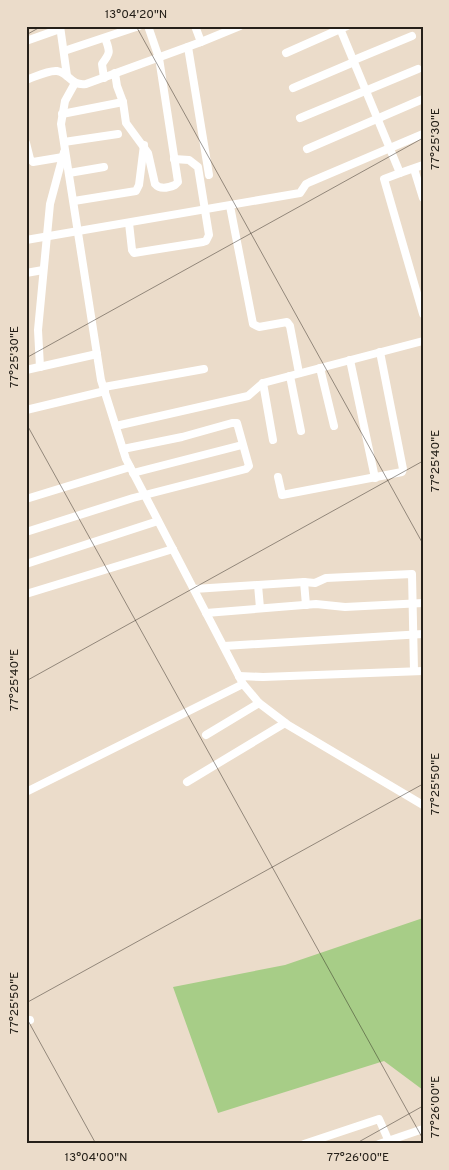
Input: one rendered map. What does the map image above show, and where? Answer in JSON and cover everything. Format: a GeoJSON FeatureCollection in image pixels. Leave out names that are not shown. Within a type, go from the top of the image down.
{"type":"FeatureCollection","features":[{"type":"Feature","properties":{"kind":"street"},"geometry":{"type":"LineString","coordinates":[[64,51],[140,26]]}},
{"type":"Feature","properties":{"kind":"street"},"geometry":{"type":"LineString","coordinates":[[115,73],[117,86],[123,102],[126,124],[144,145],[150,158],[153,180],[157,186],[164,188],[177,184],[159,58],[148,26]]}},
{"type":"Feature","properties":{"kind":"street"},"geometry":{"type":"LineString","coordinates":[[195,26],[201,42]]}},
{"type":"Feature","properties":{"kind":"street"},"geometry":{"type":"LineString","coordinates":[[26,80],[52,72],[60,72],[75,83],[86,84],[240,26]]}},
{"type":"Feature","properties":{"kind":"street"},"geometry":{"type":"LineString","coordinates":[[286,53],[342,27],[400,173]]}},
{"type":"Feature","properties":{"kind":"street"},"geometry":{"type":"LineString","coordinates":[[26,41],[60,28],[67,76]]}},
{"type":"Feature","properties":{"kind":"street"},"geometry":{"type":"LineString","coordinates":[[293,88],[412,36]]}},
{"type":"Feature","properties":{"kind":"street"},"geometry":{"type":"LineString","coordinates":[[104,78],[102,64],[108,58],[110,52],[105,38]]}},
{"type":"Feature","properties":{"kind":"street"},"geometry":{"type":"LineString","coordinates":[[188,47],[209,175]]}},
{"type":"Feature","properties":{"kind":"street"},"geometry":{"type":"LineString","coordinates":[[300,118],[418,69]]}},
{"type":"Feature","properties":{"kind":"street"},"geometry":{"type":"LineString","coordinates":[[75,83],[65,101],[61,124],[104,389],[131,470],[243,684],[259,703],[285,723],[404,796],[423,805]]}},
{"type":"Feature","properties":{"kind":"street"},"geometry":{"type":"LineString","coordinates":[[307,149],[423,99]]}},
{"type":"Feature","properties":{"kind":"street"},"geometry":{"type":"LineString","coordinates":[[62,114],[123,102]]}},
{"type":"Feature","properties":{"kind":"street"},"geometry":{"type":"LineString","coordinates":[[65,145],[118,134]]}},
{"type":"Feature","properties":{"kind":"street"},"geometry":{"type":"LineString","coordinates":[[26,240],[205,211],[300,193],[306,184],[310,182],[423,134]]}},
{"type":"Feature","properties":{"kind":"street"},"geometry":{"type":"LineString","coordinates":[[26,143],[30,159],[34,162],[63,157]]}},
{"type":"Feature","properties":{"kind":"street"},"geometry":{"type":"LineString","coordinates":[[40,367],[38,330],[46,236],[50,204],[65,145]]}},
{"type":"Feature","properties":{"kind":"street"},"geometry":{"type":"LineString","coordinates":[[74,202],[136,191],[139,185],[144,145]]}},
{"type":"Feature","properties":{"kind":"street"},"geometry":{"type":"LineString","coordinates":[[129,224],[134,253],[206,241],[208,235],[198,167],[189,160],[174,159]]}},
{"type":"Feature","properties":{"kind":"street"},"geometry":{"type":"LineString","coordinates":[[423,165],[384,179],[423,314]]}},
{"type":"Feature","properties":{"kind":"street"},"geometry":{"type":"LineString","coordinates":[[69,173],[104,167]]}},
{"type":"Feature","properties":{"kind":"street"},"geometry":{"type":"LineString","coordinates":[[414,169],[423,198]]}},
{"type":"Feature","properties":{"kind":"street"},"geometry":{"type":"LineString","coordinates":[[230,206],[253,324],[259,327],[287,322],[290,326],[299,373]]}},
{"type":"Feature","properties":{"kind":"street"},"geometry":{"type":"LineString","coordinates":[[26,273],[43,270]]}},
{"type":"Feature","properties":{"kind":"street"},"geometry":{"type":"LineString","coordinates":[[116,426],[248,396],[263,382],[423,341]]}},
{"type":"Feature","properties":{"kind":"street"},"geometry":{"type":"LineString","coordinates":[[278,477],[282,495],[402,472],[404,469],[380,352]]}},
{"type":"Feature","properties":{"kind":"street"},"geometry":{"type":"LineString","coordinates":[[26,370],[97,354]]}},
{"type":"Feature","properties":{"kind":"street"},"geometry":{"type":"LineString","coordinates":[[350,360],[374,478]]}},
{"type":"Feature","properties":{"kind":"street"},"geometry":{"type":"LineString","coordinates":[[320,368],[334,426]]}},
{"type":"Feature","properties":{"kind":"street"},"geometry":{"type":"LineString","coordinates":[[26,410],[104,389],[204,369]]}},
{"type":"Feature","properties":{"kind":"street"},"geometry":{"type":"LineString","coordinates":[[290,376],[301,431]]}},
{"type":"Feature","properties":{"kind":"street"},"geometry":{"type":"LineString","coordinates":[[263,382],[273,440]]}},
{"type":"Feature","properties":{"kind":"street"},"geometry":{"type":"LineString","coordinates":[[26,532],[145,496],[246,469],[249,466],[237,423],[123,449]]}},
{"type":"Feature","properties":{"kind":"street"},"geometry":{"type":"LineString","coordinates":[[26,500],[131,470],[242,445]]}},
{"type":"Feature","properties":{"kind":"street"},"geometry":{"type":"LineString","coordinates":[[26,564],[158,521]]}},
{"type":"Feature","properties":{"kind":"street"},"geometry":{"type":"LineString","coordinates":[[26,594],[173,549]]}},
{"type":"Feature","properties":{"kind":"street"},"geometry":{"type":"LineString","coordinates":[[194,589],[304,582],[315,583],[326,578],[412,574],[412,603],[419,634],[419,671],[263,677],[239,676]]}},
{"type":"Feature","properties":{"kind":"street"},"geometry":{"type":"LineString","coordinates":[[304,582],[306,605]]}},
{"type":"Feature","properties":{"kind":"street"},"geometry":{"type":"LineString","coordinates":[[258,585],[260,608]]}},
{"type":"Feature","properties":{"kind":"street"},"geometry":{"type":"LineString","coordinates":[[206,612],[306,605],[346,607],[423,603]]}},
{"type":"Feature","properties":{"kind":"street"},"geometry":{"type":"LineString","coordinates":[[224,646],[419,634]]}},
{"type":"Feature","properties":{"kind":"street"},"geometry":{"type":"LineString","coordinates":[[26,792],[243,684]]}},
{"type":"Feature","properties":{"kind":"street"},"geometry":{"type":"LineString","coordinates":[[206,736],[259,703]]}},
{"type":"Feature","properties":{"kind":"street"},"geometry":{"type":"LineString","coordinates":[[187,782],[285,723]]}},
{"type":"Feature","properties":{"kind":"street"},"geometry":{"type":"LineString","coordinates":[[304,1144],[379,1119],[389,1142]]}},
{"type":"Feature","properties":{"kind":"street"},"geometry":{"type":"LineString","coordinates":[[379,1144],[423,1129]]}},
{"type":"Feature","properties":{"kind":"green space"},"geometry":{"type":"Polygon","coordinates":[[[423,918],[423,1090],[384,1061],[218,1113],[173,987],[285,965],[423,918]]]}}]}
